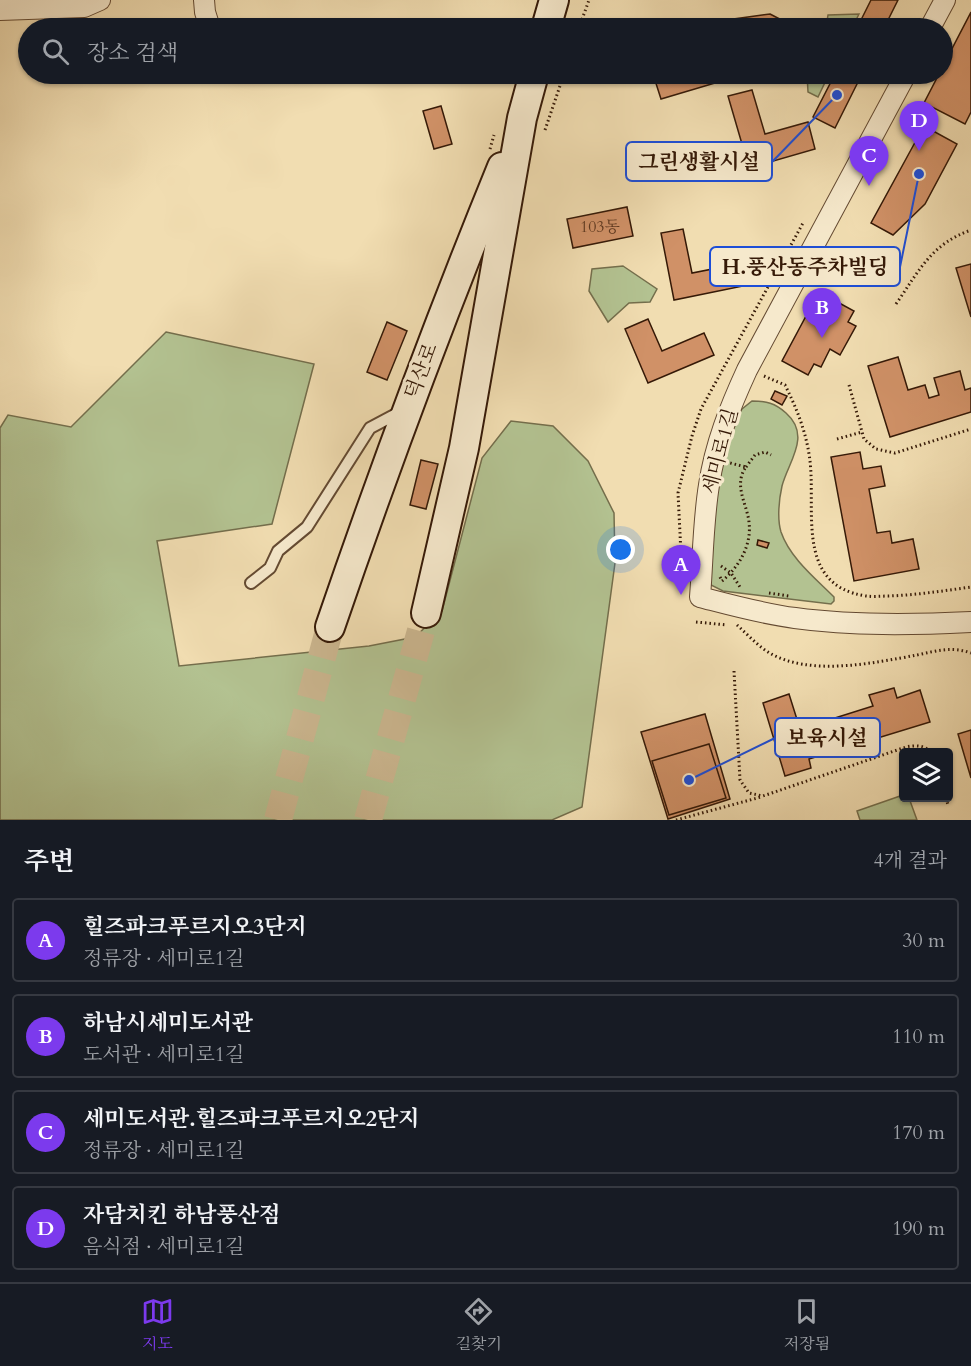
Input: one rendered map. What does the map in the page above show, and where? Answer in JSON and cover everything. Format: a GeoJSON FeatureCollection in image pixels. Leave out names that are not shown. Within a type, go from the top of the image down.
{"type":"FeatureCollection","features":[{"type":"Feature","properties":{"kind":"main road"},"geometry":{"type":"LineString","coordinates":[[549,18],[554,0]]}},
{"type":"Feature","properties":{"kind":"main road","name":"덕산로"},"geometry":{"type":"LineString","coordinates":[[426,613],[464,448],[522,118],[531,84]]}},
{"type":"Feature","properties":{"kind":"main road","name":"덕산로"},"geometry":{"type":"LineString","coordinates":[[330,627],[407,408],[522,118]]}},
{"type":"Feature","properties":{"kind":"street"},"geometry":{"type":"LineString","coordinates":[[0,10],[84,7],[100,0]]}},
{"type":"Feature","properties":{"kind":"street"},"geometry":{"type":"LineString","coordinates":[[204,0],[207,18]]}},
{"type":"Feature","properties":{"kind":"street"},"geometry":{"type":"LineString","coordinates":[[935,18],[945,0]]}},
{"type":"Feature","properties":{"kind":"street","name":"세미로1길"},"geometry":{"type":"LineString","coordinates":[[901,84],[747,370],[730,408],[718,443],[709,483],[700,597],[793,618],[851,623],[971,622]]}},
{"type":"Feature","properties":{"kind":"lane"},"geometry":{"type":"LineString","coordinates":[[251,583],[270,568],[278,551],[308,527],[370,428],[407,408]]}},
{"type":"Feature","properties":{"kind":"path"},"geometry":{"type":"LineString","coordinates":[[583,18],[589,0]]}},
{"type":"Feature","properties":{"kind":"path"},"geometry":{"type":"LineString","coordinates":[[896,304],[929,257],[941,245],[971,230]]}},
{"type":"Feature","properties":{"kind":"path"},"geometry":{"type":"LineString","coordinates":[[747,370],[785,385],[804,428],[810,456],[814,552],[825,576],[840,589],[866,596],[914,595],[971,587]]}},
{"type":"Feature","properties":{"kind":"path"},"geometry":{"type":"LineString","coordinates":[[849,385],[864,439],[876,449],[895,453],[971,429]]}},
{"type":"Feature","properties":{"kind":"path"},"geometry":{"type":"LineString","coordinates":[[837,439],[862,432]]}},
{"type":"Feature","properties":{"kind":"path"},"geometry":{"type":"LineString","coordinates":[[741,590],[731,573],[714,561],[722,581],[731,573],[740,561],[749,539],[749,522],[740,485],[742,473],[755,455],[765,452],[771,455]]}},
{"type":"Feature","properties":{"kind":"path"},"geometry":{"type":"LineString","coordinates":[[728,462],[746,467]]}},
{"type":"Feature","properties":{"kind":"path"},"geometry":{"type":"LineString","coordinates":[[760,592],[789,596]]}},
{"type":"Feature","properties":{"kind":"path"},"geometry":{"type":"LineString","coordinates":[[696,622],[737,626],[769,653],[790,661],[816,666],[851,666],[944,649],[971,653]]}},
{"type":"Feature","properties":{"kind":"path"},"geometry":{"type":"LineString","coordinates":[[734,671],[740,780],[749,793],[763,796]]}},
{"type":"Feature","properties":{"kind":"path"},"geometry":{"type":"LineString","coordinates":[[903,748],[916,745],[924,748]]}},
{"type":"Feature","properties":{"kind":"path"},"geometry":{"type":"LineString","coordinates":[[676,820],[763,796],[899,749]]}},
{"type":"Feature","properties":{"kind":"green space"},"geometry":{"type":"Polygon","coordinates":[[[859,14],[857,18],[828,18],[828,15],[859,14]]]}},
{"type":"Feature","properties":{"kind":"green space"},"geometry":{"type":"Polygon","coordinates":[[[808,84],[824,84],[818,97],[808,92],[808,84]]]}},
{"type":"Feature","properties":{"kind":"green space"},"geometry":{"type":"Polygon","coordinates":[[[623,266],[657,289],[650,302],[629,303],[608,322],[589,291],[592,269],[623,266]]]}},
{"type":"Feature","properties":{"kind":"green space"},"geometry":{"type":"Polygon","coordinates":[[[166,332],[314,364],[272,524],[157,541],[179,666],[369,646],[415,637],[442,611],[482,458],[511,421],[553,426],[588,461],[614,513],[615,563],[582,807],[552,820],[0,820],[0,428],[8,415],[71,427],[166,332]]]}},
{"type":"Feature","properties":{"kind":"green space"},"geometry":{"type":"Polygon","coordinates":[[[752,401],[766,402],[778,407],[794,422],[798,440],[781,491],[779,509],[781,532],[797,559],[834,597],[831,604],[723,591],[711,585],[706,569],[714,504],[728,436],[742,409],[752,401]]]}},
{"type":"Feature","properties":{"kind":"green space"},"geometry":{"type":"Polygon","coordinates":[[[899,796],[899,802],[910,802],[917,820],[860,820],[857,811],[899,796]]]}},
{"type":"Feature","properties":{"kind":"building"},"geometry":{"type":"Polygon","coordinates":[[[871,0],[898,0],[889,18],[862,18],[871,0]]]}},
{"type":"Feature","properties":{"kind":"building"},"geometry":{"type":"Polygon","coordinates":[[[971,12],[971,112],[965,124],[924,103],[934,84],[953,84],[953,47],[971,12]]]}},
{"type":"Feature","properties":{"kind":"building"},"geometry":{"type":"Polygon","coordinates":[[[770,14],[778,18],[741,18],[770,14]]]}},
{"type":"Feature","properties":{"kind":"building"},"geometry":{"type":"Polygon","coordinates":[[[656,84],[712,84],[661,99],[656,84]]]}},
{"type":"Feature","properties":{"kind":"building"},"geometry":{"type":"Polygon","coordinates":[[[830,84],[857,84],[835,128],[813,117],[830,84]]]}},
{"type":"Feature","properties":{"kind":"building"},"geometry":{"type":"Polygon","coordinates":[[[752,90],[765,134],[808,122],[815,149],[749,168],[728,96],[752,90]]]}},
{"type":"Feature","properties":{"kind":"building"},"geometry":{"type":"Polygon","coordinates":[[[441,106],[452,144],[434,149],[423,111],[441,106]]]}},
{"type":"Feature","properties":{"kind":"building"},"geometry":{"type":"Polygon","coordinates":[[[924,126],[957,144],[925,204],[893,235],[871,223],[924,126]]]}},
{"type":"Feature","properties":{"kind":"building"},"geometry":{"type":"Polygon","coordinates":[[[627,207],[633,236],[573,248],[567,219],[627,207]]]}},
{"type":"Feature","properties":{"kind":"building"},"geometry":{"type":"Polygon","coordinates":[[[683,229],[692,273],[743,263],[748,285],[674,300],[661,233],[683,229]]]}},
{"type":"Feature","properties":{"kind":"building"},"geometry":{"type":"Polygon","coordinates":[[[971,264],[971,317],[956,268],[971,264]]]}},
{"type":"Feature","properties":{"kind":"building"},"geometry":{"type":"Polygon","coordinates":[[[830,298],[854,311],[848,322],[856,326],[840,355],[830,349],[821,367],[814,364],[808,375],[782,361],[813,303],[824,309],[830,298]]]}},
{"type":"Feature","properties":{"kind":"building"},"geometry":{"type":"Polygon","coordinates":[[[648,319],[662,351],[704,333],[714,355],[648,383],[625,329],[648,319]]]}},
{"type":"Feature","properties":{"kind":"building"},"geometry":{"type":"Polygon","coordinates":[[[387,322],[407,331],[387,380],[367,372],[387,322]]]}},
{"type":"Feature","properties":{"kind":"building"},"geometry":{"type":"Polygon","coordinates":[[[898,357],[908,390],[925,385],[929,398],[939,395],[934,378],[960,371],[965,390],[971,388],[971,412],[890,437],[868,366],[898,357]]]}},
{"type":"Feature","properties":{"kind":"building"},"geometry":{"type":"Polygon","coordinates":[[[775,391],[787,396],[782,405],[771,399],[775,391]]]}},
{"type":"Feature","properties":{"kind":"building"},"geometry":{"type":"Polygon","coordinates":[[[860,452],[863,469],[881,466],[885,486],[869,489],[877,533],[890,531],[892,543],[913,539],[919,569],[854,581],[831,457],[860,452]]]}},
{"type":"Feature","properties":{"kind":"building"},"geometry":{"type":"Polygon","coordinates":[[[421,460],[438,464],[426,509],[410,505],[421,460]]]}},
{"type":"Feature","properties":{"kind":"building"},"geometry":{"type":"Polygon","coordinates":[[[758,540],[769,543],[767,548],[757,545],[758,540]]]}},
{"type":"Feature","properties":{"kind":"building"},"geometry":{"type":"Polygon","coordinates":[[[894,688],[897,698],[920,690],[930,722],[809,759],[811,768],[785,776],[763,703],[789,694],[800,729],[873,706],[869,695],[894,688]]]}},
{"type":"Feature","properties":{"kind":"building"},"geometry":{"type":"Polygon","coordinates":[[[705,714],[730,799],[668,819],[641,732],[705,714]]]}},
{"type":"Feature","properties":{"kind":"building"},"geometry":{"type":"Polygon","coordinates":[[[971,730],[971,778],[958,734],[971,730]]]}},
{"type":"Feature","properties":{"kind":"building"},"geometry":{"type":"Polygon","coordinates":[[[709,744],[726,798],[669,815],[652,761],[709,744]]]}},
{"type":"Feature","properties":{"kind":"tunnel"},"geometry":{"type":"LineString","coordinates":[[368,820],[426,613]]}},
{"type":"Feature","properties":{"kind":"tunnel"},"geometry":{"type":"LineString","coordinates":[[278,820],[330,627]]}},
{"type":"Feature","properties":{"kind":"place","name":"그린생활시설"},"geometry":{"type":"Point","coordinates":[837,95]}},
{"type":"Feature","properties":{"kind":"place","name":"자담치킨 하남풍산점"},"geometry":{"type":"Point","coordinates":[919,151]}},
{"type":"Feature","properties":{"kind":"place","name":"H.풍산동주차빌딩"},"geometry":{"type":"Point","coordinates":[919,174]}},
{"type":"Feature","properties":{"kind":"place","name":"세미도서관.힐즈파크푸르지오2단지"},"geometry":{"type":"Point","coordinates":[869,186]}},
{"type":"Feature","properties":{"kind":"place","name":"하남시세미도서관"},"geometry":{"type":"Point","coordinates":[822,338]}},
{"type":"Feature","properties":{"kind":"place","name":"힐즈파크푸르지오3단지"},"geometry":{"type":"Point","coordinates":[681,595]}},
{"type":"Feature","properties":{"kind":"place","name":"보육시설"},"geometry":{"type":"Point","coordinates":[689,780]}}]}
